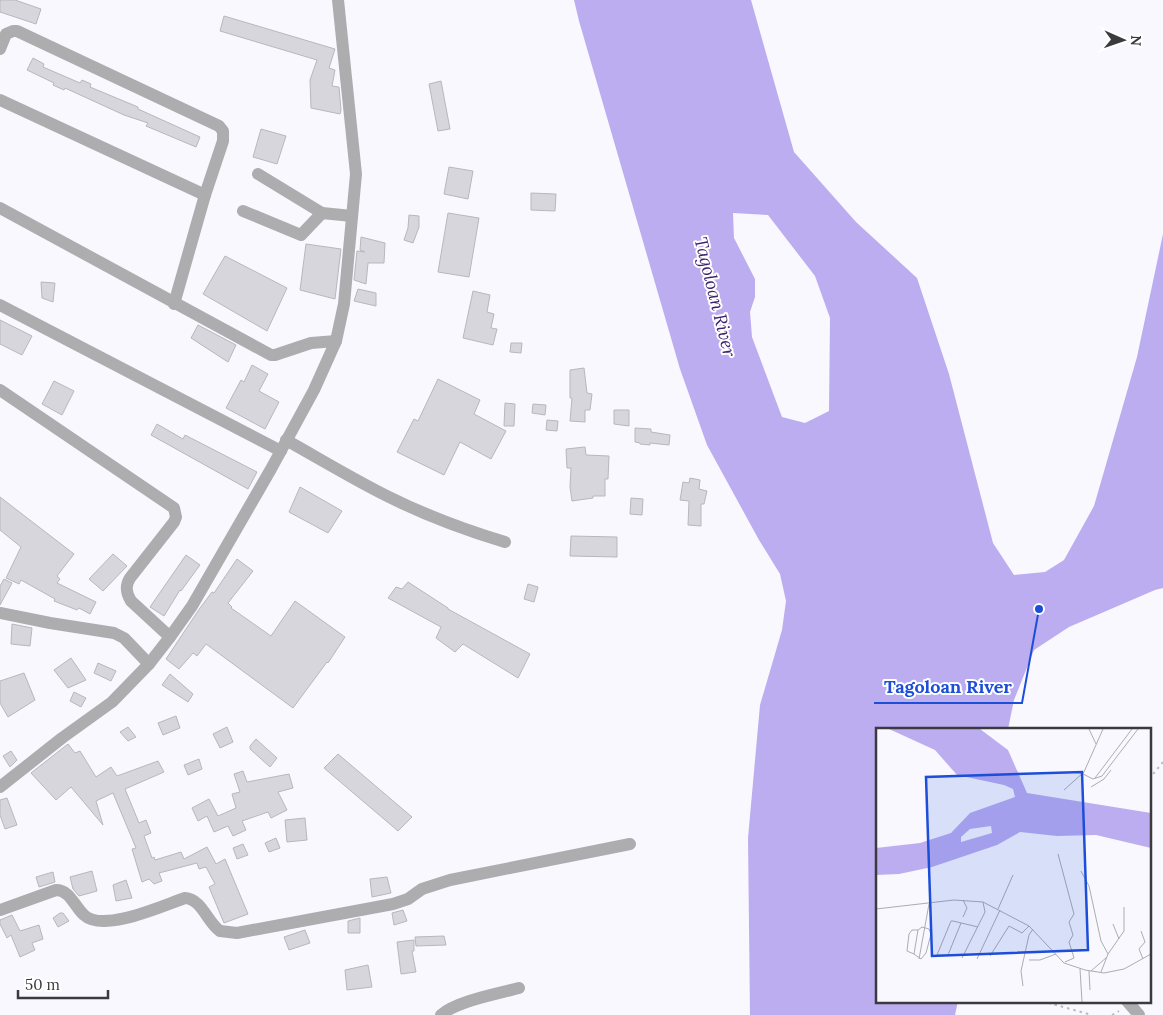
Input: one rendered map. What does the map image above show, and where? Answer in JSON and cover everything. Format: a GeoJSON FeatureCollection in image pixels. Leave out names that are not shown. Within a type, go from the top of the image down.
{"type":"FeatureCollection","features":[{"type":"Feature","properties":{"kind":"street"},"geometry":{"type":"LineString","coordinates":[[0,787],[112,702],[149,664],[170,637],[192,606],[284,446],[314,390],[336,340],[344,304],[355,158],[338,0]]}},
{"type":"Feature","properties":{"kind":"street"},"geometry":{"type":"LineString","coordinates":[[0,48],[6,34],[17,31],[220,126],[223,131],[223,141],[205,195],[174,304]]}},
{"type":"Feature","properties":{"kind":"street"},"geometry":{"type":"LineString","coordinates":[[0,100],[205,195]]}},
{"type":"Feature","properties":{"kind":"street"},"geometry":{"type":"LineString","coordinates":[[258,174],[322,213],[352,216]]}},
{"type":"Feature","properties":{"kind":"street"},"geometry":{"type":"LineString","coordinates":[[0,208],[271,355],[312,343],[336,340]]}},
{"type":"Feature","properties":{"kind":"street"},"geometry":{"type":"LineString","coordinates":[[243,211],[301,235],[322,213]]}},
{"type":"Feature","properties":{"kind":"street"},"geometry":{"type":"LineString","coordinates":[[0,304],[412,508],[473,532],[505,542]]}},
{"type":"Feature","properties":{"kind":"street"},"geometry":{"type":"LineString","coordinates":[[0,390],[174,508],[176,517],[174,522],[127,584],[128,596],[132,601],[170,637]]}},
{"type":"Feature","properties":{"kind":"street"},"geometry":{"type":"LineString","coordinates":[[0,612],[50,623],[114,633],[124,638],[149,664]]}},
{"type":"Feature","properties":{"kind":"street"},"geometry":{"type":"LineString","coordinates":[[0,910],[56,890],[61,890],[66,892],[89,919],[104,922],[117,920],[185,898],[197,903],[220,931],[237,933],[393,904],[408,899],[422,889],[450,880],[630,844]]}},
{"type":"Feature","properties":{"kind":"street"},"geometry":{"type":"LineString","coordinates":[[441,1015],[462,1004],[519,988]]}},
{"type":"Feature","properties":{"kind":"street"},"geometry":{"type":"LineString","coordinates":[[1128,1002],[1139,1015]]}},
{"type":"Feature","properties":{"kind":"path"},"geometry":{"type":"LineString","coordinates":[[1150,778],[1163,762]]}},
{"type":"Feature","properties":{"kind":"path"},"geometry":{"type":"LineString","coordinates":[[1046,1002],[1092,1015]]}},
{"type":"Feature","properties":{"kind":"water"},"geometry":{"type":"Polygon","coordinates":[[[574,0],[751,0],[794,152],[856,222],[917,278],[949,374],[993,543],[1014,575],[1045,572],[1064,560],[1094,506],[1137,357],[1163,234],[1163,588],[1069,627],[1034,650],[1014,700],[1008,728],[876,728],[876,1002],[958,1002],[955,1015],[750,1015],[748,838],[760,705],[782,630],[786,601],[780,574],[759,540],[707,445],[680,369],[574,0]],[[733,213],[734,238],[755,279],[755,297],[750,312],[752,337],[782,417],[805,423],[829,411],[830,318],[815,276],[768,215],[733,213]]]}},
{"type":"Feature","properties":{"kind":"building"},"geometry":{"type":"Polygon","coordinates":[[[0,0],[15,0],[41,9],[36,24],[0,12],[0,0]]]}},
{"type":"Feature","properties":{"kind":"building"},"geometry":{"type":"Polygon","coordinates":[[[224,16],[335,49],[329,68],[335,70],[332,86],[339,87],[340,114],[311,108],[310,80],[317,60],[220,31],[224,16]]]}},
{"type":"Feature","properties":{"kind":"building"},"geometry":{"type":"Polygon","coordinates":[[[33,58],[44,64],[43,67],[80,83],[82,80],[91,84],[90,87],[138,107],[138,109],[200,137],[196,147],[146,126],[148,123],[124,115],[65,88],[64,90],[53,85],[54,83],[27,70],[33,58]]]}},
{"type":"Feature","properties":{"kind":"building"},"geometry":{"type":"Polygon","coordinates":[[[441,81],[450,129],[438,131],[429,84],[441,81]]]}},
{"type":"Feature","properties":{"kind":"building"},"geometry":{"type":"Polygon","coordinates":[[[261,129],[286,136],[277,164],[253,157],[261,129]]]}},
{"type":"Feature","properties":{"kind":"building"},"geometry":{"type":"Polygon","coordinates":[[[449,167],[473,171],[468,199],[444,194],[449,167]]]}},
{"type":"Feature","properties":{"kind":"building"},"geometry":{"type":"Polygon","coordinates":[[[531,193],[556,194],[555,211],[531,210],[531,193]]]}},
{"type":"Feature","properties":{"kind":"building"},"geometry":{"type":"Polygon","coordinates":[[[448,213],[479,218],[469,277],[438,272],[448,213]]]}},
{"type":"Feature","properties":{"kind":"building"},"geometry":{"type":"Polygon","coordinates":[[[409,215],[419,216],[419,227],[413,243],[404,240],[408,228],[409,215]]]}},
{"type":"Feature","properties":{"kind":"building"},"geometry":{"type":"Polygon","coordinates":[[[361,237],[385,243],[384,263],[368,263],[366,284],[354,280],[357,251],[365,252],[360,250],[361,237]]]}},
{"type":"Feature","properties":{"kind":"building"},"geometry":{"type":"Polygon","coordinates":[[[306,244],[341,249],[335,299],[300,290],[306,244]]]}},
{"type":"Feature","properties":{"kind":"building"},"geometry":{"type":"Polygon","coordinates":[[[225,256],[287,288],[267,331],[203,294],[225,256]]]}},
{"type":"Feature","properties":{"kind":"building"},"geometry":{"type":"Polygon","coordinates":[[[41,282],[55,283],[53,302],[42,298],[41,282]]]}},
{"type":"Feature","properties":{"kind":"building"},"geometry":{"type":"Polygon","coordinates":[[[358,289],[376,293],[376,306],[354,301],[358,289]]]}},
{"type":"Feature","properties":{"kind":"building"},"geometry":{"type":"Polygon","coordinates":[[[473,291],[490,295],[487,312],[494,314],[491,328],[497,329],[493,345],[463,338],[473,291]]]}},
{"type":"Feature","properties":{"kind":"building"},"geometry":{"type":"Polygon","coordinates":[[[0,320],[32,336],[22,355],[0,344],[0,320]]]}},
{"type":"Feature","properties":{"kind":"building"},"geometry":{"type":"Polygon","coordinates":[[[198,325],[236,345],[228,362],[191,338],[198,325]]]}},
{"type":"Feature","properties":{"kind":"building"},"geometry":{"type":"Polygon","coordinates":[[[511,343],[522,343],[521,353],[510,352],[511,343]]]}},
{"type":"Feature","properties":{"kind":"building"},"geometry":{"type":"Polygon","coordinates":[[[252,365],[268,374],[259,391],[279,402],[265,429],[226,408],[241,380],[244,382],[252,365]]]}},
{"type":"Feature","properties":{"kind":"building"},"geometry":{"type":"Polygon","coordinates":[[[584,368],[587,393],[592,394],[590,410],[585,410],[585,422],[570,421],[572,398],[570,398],[570,370],[584,368]]]}},
{"type":"Feature","properties":{"kind":"building"},"geometry":{"type":"Polygon","coordinates":[[[438,379],[480,400],[474,414],[506,431],[491,459],[460,442],[444,475],[397,452],[414,419],[418,421],[438,379]]]}},
{"type":"Feature","properties":{"kind":"building"},"geometry":{"type":"Polygon","coordinates":[[[54,381],[74,391],[62,415],[42,404],[54,381]]]}},
{"type":"Feature","properties":{"kind":"building"},"geometry":{"type":"Polygon","coordinates":[[[505,403],[515,404],[514,426],[504,426],[505,403]]]}},
{"type":"Feature","properties":{"kind":"building"},"geometry":{"type":"Polygon","coordinates":[[[533,404],[546,405],[545,415],[532,413],[533,404]]]}},
{"type":"Feature","properties":{"kind":"building"},"geometry":{"type":"Polygon","coordinates":[[[614,410],[629,410],[629,426],[614,424],[614,410]]]}},
{"type":"Feature","properties":{"kind":"building"},"geometry":{"type":"Polygon","coordinates":[[[547,420],[558,421],[557,431],[546,430],[547,420]]]}},
{"type":"Feature","properties":{"kind":"building"},"geometry":{"type":"Polygon","coordinates":[[[157,424],[183,439],[185,435],[257,472],[248,489],[151,435],[157,424]]]}},
{"type":"Feature","properties":{"kind":"building"},"geometry":{"type":"Polygon","coordinates":[[[635,428],[651,429],[651,432],[670,435],[669,445],[650,443],[650,445],[635,442],[635,428]]]}},
{"type":"Feature","properties":{"kind":"building"},"geometry":{"type":"Polygon","coordinates":[[[585,447],[586,455],[609,456],[608,479],[605,479],[605,496],[593,496],[593,498],[572,501],[570,487],[571,468],[567,468],[566,449],[585,447]]]}},
{"type":"Feature","properties":{"kind":"building"},"geometry":{"type":"Polygon","coordinates":[[[690,478],[700,480],[699,489],[707,491],[704,504],[701,504],[701,526],[688,525],[689,501],[680,500],[683,482],[689,483],[690,478]]]}},
{"type":"Feature","properties":{"kind":"building"},"geometry":{"type":"Polygon","coordinates":[[[300,487],[342,511],[328,533],[289,512],[300,487]]]}},
{"type":"Feature","properties":{"kind":"building"},"geometry":{"type":"Polygon","coordinates":[[[0,497],[74,554],[57,576],[60,579],[57,583],[96,602],[90,614],[79,608],[77,610],[54,601],[55,599],[21,580],[19,584],[6,578],[21,547],[0,530],[0,497]]]}},
{"type":"Feature","properties":{"kind":"building"},"geometry":{"type":"Polygon","coordinates":[[[631,498],[643,499],[642,515],[630,514],[631,498]]]}},
{"type":"Feature","properties":{"kind":"building"},"geometry":{"type":"Polygon","coordinates":[[[571,536],[617,537],[617,557],[570,556],[571,536]]]}},
{"type":"Feature","properties":{"kind":"building"},"geometry":{"type":"Polygon","coordinates":[[[113,554],[127,566],[103,591],[89,579],[113,554]]]}},
{"type":"Feature","properties":{"kind":"building"},"geometry":{"type":"Polygon","coordinates":[[[186,555],[200,565],[180,590],[164,616],[150,607],[186,555]]]}},
{"type":"Feature","properties":{"kind":"building"},"geometry":{"type":"Polygon","coordinates":[[[237,559],[253,571],[228,603],[231,608],[271,636],[295,601],[345,637],[328,663],[293,708],[206,644],[197,656],[193,653],[179,669],[166,659],[200,608],[212,592],[214,593],[237,559]]]}},
{"type":"Feature","properties":{"kind":"building"},"geometry":{"type":"Polygon","coordinates":[[[4,579],[12,583],[0,605],[0,586],[4,579]]]}},
{"type":"Feature","properties":{"kind":"building"},"geometry":{"type":"Polygon","coordinates":[[[408,582],[448,609],[530,654],[518,678],[463,644],[455,652],[436,638],[441,627],[388,598],[396,587],[402,589],[408,582]]]}},
{"type":"Feature","properties":{"kind":"building"},"geometry":{"type":"Polygon","coordinates":[[[528,584],[538,587],[534,602],[524,599],[528,584]]]}},
{"type":"Feature","properties":{"kind":"building"},"geometry":{"type":"Polygon","coordinates":[[[12,624],[32,628],[30,646],[11,644],[12,624]]]}},
{"type":"Feature","properties":{"kind":"building"},"geometry":{"type":"Polygon","coordinates":[[[71,658],[86,680],[68,688],[54,670],[71,658]]]}},
{"type":"Feature","properties":{"kind":"building"},"geometry":{"type":"Polygon","coordinates":[[[98,663],[116,671],[111,681],[94,673],[98,663]]]}},
{"type":"Feature","properties":{"kind":"building"},"geometry":{"type":"Polygon","coordinates":[[[24,673],[35,700],[8,717],[0,703],[0,681],[24,673]]]}},
{"type":"Feature","properties":{"kind":"building"},"geometry":{"type":"Polygon","coordinates":[[[170,674],[193,694],[188,702],[162,685],[170,674]]]}},
{"type":"Feature","properties":{"kind":"building"},"geometry":{"type":"Polygon","coordinates":[[[74,692],[86,698],[81,707],[70,701],[74,692]]]}},
{"type":"Feature","properties":{"kind":"building"},"geometry":{"type":"Polygon","coordinates":[[[176,716],[180,728],[163,735],[158,723],[176,716]]]}},
{"type":"Feature","properties":{"kind":"building"},"geometry":{"type":"Polygon","coordinates":[[[128,727],[136,737],[128,741],[120,732],[128,727]]]}},
{"type":"Feature","properties":{"kind":"building"},"geometry":{"type":"Polygon","coordinates":[[[227,727],[233,742],[220,748],[213,734],[227,727]]]}},
{"type":"Feature","properties":{"kind":"building"},"geometry":{"type":"Polygon","coordinates":[[[256,739],[277,758],[270,767],[250,749],[250,746],[256,739]]]}},
{"type":"Feature","properties":{"kind":"building"},"geometry":{"type":"Polygon","coordinates":[[[68,744],[75,753],[80,751],[96,777],[111,767],[117,776],[158,761],[164,772],[125,789],[139,823],[146,820],[151,833],[144,836],[152,858],[154,857],[155,860],[181,852],[184,859],[207,847],[216,864],[225,859],[248,914],[224,923],[209,887],[215,884],[206,867],[199,869],[197,863],[159,873],[162,881],[154,884],[149,879],[142,882],[132,849],[136,848],[113,793],[96,801],[103,825],[71,787],[56,800],[31,773],[68,744]]]}},
{"type":"Feature","properties":{"kind":"building"},"geometry":{"type":"Polygon","coordinates":[[[11,751],[17,760],[10,767],[3,756],[11,751]]]}},
{"type":"Feature","properties":{"kind":"building"},"geometry":{"type":"Polygon","coordinates":[[[338,754],[412,817],[398,831],[324,768],[338,754]]]}},
{"type":"Feature","properties":{"kind":"building"},"geometry":{"type":"Polygon","coordinates":[[[199,759],[202,769],[188,775],[184,765],[199,759]]]}},
{"type":"Feature","properties":{"kind":"building"},"geometry":{"type":"Polygon","coordinates":[[[243,771],[247,782],[289,774],[293,788],[278,792],[287,810],[271,818],[268,812],[242,821],[246,830],[233,836],[228,826],[214,832],[207,816],[198,821],[192,808],[209,799],[218,816],[236,808],[232,794],[240,792],[234,774],[243,771]]]}},
{"type":"Feature","properties":{"kind":"building"},"geometry":{"type":"Polygon","coordinates":[[[7,798],[17,825],[5,829],[0,815],[0,800],[7,798]]]}},
{"type":"Feature","properties":{"kind":"building"},"geometry":{"type":"Polygon","coordinates":[[[305,818],[307,840],[287,842],[285,820],[305,818]]]}},
{"type":"Feature","properties":{"kind":"building"},"geometry":{"type":"Polygon","coordinates":[[[276,838],[280,848],[269,852],[265,843],[276,838]]]}},
{"type":"Feature","properties":{"kind":"building"},"geometry":{"type":"Polygon","coordinates":[[[243,844],[248,855],[237,859],[233,848],[243,844]]]}},
{"type":"Feature","properties":{"kind":"building"},"geometry":{"type":"Polygon","coordinates":[[[92,871],[97,891],[79,896],[73,889],[70,877],[92,871]]]}},
{"type":"Feature","properties":{"kind":"building"},"geometry":{"type":"Polygon","coordinates":[[[53,872],[55,882],[39,887],[36,877],[53,872]]]}},
{"type":"Feature","properties":{"kind":"building"},"geometry":{"type":"Polygon","coordinates":[[[387,877],[391,893],[372,897],[370,879],[387,877]]]}},
{"type":"Feature","properties":{"kind":"building"},"geometry":{"type":"Polygon","coordinates":[[[126,880],[132,898],[116,901],[113,885],[126,880]]]}},
{"type":"Feature","properties":{"kind":"building"},"geometry":{"type":"Polygon","coordinates":[[[403,910],[407,921],[394,925],[392,913],[403,910]]]}},
{"type":"Feature","properties":{"kind":"building"},"geometry":{"type":"Polygon","coordinates":[[[63,913],[69,921],[58,927],[53,918],[63,913]]]}},
{"type":"Feature","properties":{"kind":"building"},"geometry":{"type":"Polygon","coordinates":[[[12,915],[20,931],[39,925],[43,939],[32,943],[35,950],[20,957],[11,935],[7,938],[0,924],[0,920],[12,915]]]}},
{"type":"Feature","properties":{"kind":"building"},"geometry":{"type":"Polygon","coordinates":[[[360,918],[360,933],[348,933],[348,921],[360,918]]]}},
{"type":"Feature","properties":{"kind":"building"},"geometry":{"type":"Polygon","coordinates":[[[305,930],[310,943],[289,950],[284,937],[305,930]]]}},
{"type":"Feature","properties":{"kind":"building"},"geometry":{"type":"Polygon","coordinates":[[[444,936],[446,945],[416,946],[415,937],[444,936]]]}},
{"type":"Feature","properties":{"kind":"building"},"geometry":{"type":"Polygon","coordinates":[[[414,940],[414,951],[412,951],[416,972],[401,974],[397,942],[414,940]]]}},
{"type":"Feature","properties":{"kind":"building"},"geometry":{"type":"Polygon","coordinates":[[[368,965],[372,987],[347,990],[345,970],[368,965]]]}},
{"type":"Feature","properties":{"kind":"place","name":"Tagoloan River"},"geometry":{"type":"Point","coordinates":[1039,609]}}]}
